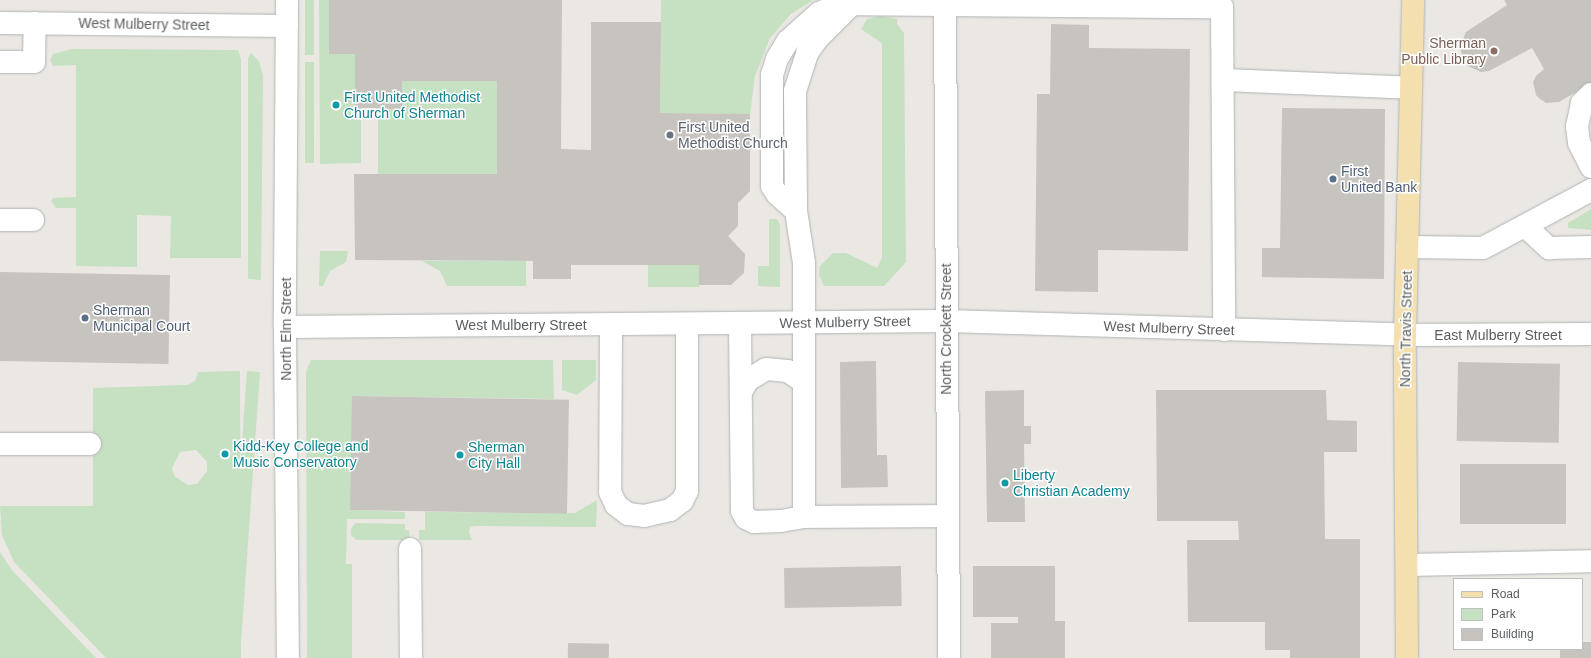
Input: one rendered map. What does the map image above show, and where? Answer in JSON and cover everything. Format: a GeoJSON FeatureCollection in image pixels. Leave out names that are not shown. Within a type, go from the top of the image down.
{"type":"FeatureCollection","features":[{"type":"Feature","properties":{"kind":"main road","name":"North Travis Street"},"geometry":{"type":"LineString","coordinates":[[1407,658],[1405,335],[1413,0]]}},
{"type":"Feature","properties":{"kind":"street","name":"North Elm Street"},"geometry":{"type":"LineString","coordinates":[[287,0],[285,327],[288,658]]}},
{"type":"Feature","properties":{"kind":"street"},"geometry":{"type":"LineString","coordinates":[[804,517],[804,263],[796,211],[777,194],[771,182],[772,75],[777,59],[800,28],[819,13],[841,4],[945,3],[1222,7],[1224,330]]}},
{"type":"Feature","properties":{"kind":"street","name":"North Crockett Street"},"geometry":{"type":"LineString","coordinates":[[945,3],[949,658]]}},
{"type":"Feature","properties":{"kind":"street","name":"West Mulberry Street"},"geometry":{"type":"LineString","coordinates":[[0,23],[287,26]]}},
{"type":"Feature","properties":{"kind":"street"},"geometry":{"type":"LineString","coordinates":[[0,62],[34,62],[35,23]]}},
{"type":"Feature","properties":{"kind":"street"},"geometry":{"type":"LineString","coordinates":[[1223,80],[1411,88]]}},
{"type":"Feature","properties":{"kind":"street"},"geometry":{"type":"LineString","coordinates":[[1591,94],[1582,103],[1577,126],[1578,143],[1591,167]]}},
{"type":"Feature","properties":{"kind":"street"},"geometry":{"type":"LineString","coordinates":[[1407,246],[1483,248],[1591,190]]}},
{"type":"Feature","properties":{"kind":"street"},"geometry":{"type":"LineString","coordinates":[[0,220],[33,220]]}},
{"type":"Feature","properties":{"kind":"street"},"geometry":{"type":"LineString","coordinates":[[1525,226],[1549,248],[1591,248]]}},
{"type":"Feature","properties":{"kind":"street","name":"West Mulberry Street"},"geometry":{"type":"LineString","coordinates":[[285,327],[946,321],[1405,335]]}},
{"type":"Feature","properties":{"kind":"street"},"geometry":{"type":"LineString","coordinates":[[740,323],[742,511],[754,522],[781,522],[804,517],[948,516]]}},
{"type":"Feature","properties":{"kind":"street"},"geometry":{"type":"LineString","coordinates":[[610,325],[610,492],[616,505],[628,514],[644,516],[670,510],[682,501],[687,491],[687,324]]}},
{"type":"Feature","properties":{"kind":"street","name":"East Mulberry Street"},"geometry":{"type":"LineString","coordinates":[[1405,335],[1591,334]]}},
{"type":"Feature","properties":{"kind":"street"},"geometry":{"type":"LineString","coordinates":[[741,392],[748,380],[766,369],[788,371],[804,382]]}},
{"type":"Feature","properties":{"kind":"street"},"geometry":{"type":"LineString","coordinates":[[0,444],[90,444]]}},
{"type":"Feature","properties":{"kind":"street"},"geometry":{"type":"LineString","coordinates":[[410,549],[410,658]]}},
{"type":"Feature","properties":{"kind":"street"},"geometry":{"type":"LineString","coordinates":[[1406,565],[1591,561]]}},
{"type":"Feature","properties":{"kind":"green space"},"geometry":{"type":"Polygon","coordinates":[[[305,0],[314,0],[314,55],[305,55],[305,0]]]}},
{"type":"Feature","properties":{"kind":"green space"},"geometry":{"type":"Polygon","coordinates":[[[319,0],[329,0],[329,54],[355,54],[355,108],[361,108],[361,163],[320,164],[319,0]]]}},
{"type":"Feature","properties":{"kind":"green space"},"geometry":{"type":"Polygon","coordinates":[[[661,0],[813,0],[791,14],[770,38],[755,76],[750,114],[743,114],[660,113],[661,0]]]}},
{"type":"Feature","properties":{"kind":"green space"},"geometry":{"type":"Polygon","coordinates":[[[882,16],[897,19],[897,24],[904,33],[906,262],[884,286],[824,286],[819,275],[820,266],[833,253],[846,253],[877,268],[882,258],[882,43],[861,29],[867,19],[882,16]]]}},
{"type":"Feature","properties":{"kind":"green space"},"geometry":{"type":"Polygon","coordinates":[[[72,49],[238,50],[241,59],[241,258],[170,258],[171,216],[137,215],[137,267],[76,266],[76,208],[56,208],[51,201],[53,198],[76,197],[76,65],[53,66],[50,60],[53,54],[72,49]]]}},
{"type":"Feature","properties":{"kind":"green space"},"geometry":{"type":"Polygon","coordinates":[[[251,53],[259,61],[263,76],[261,280],[248,279],[248,58],[251,53]]]}},
{"type":"Feature","properties":{"kind":"green space"},"geometry":{"type":"Polygon","coordinates":[[[305,62],[314,62],[314,163],[305,163],[305,62]]]}},
{"type":"Feature","properties":{"kind":"green space"},"geometry":{"type":"Polygon","coordinates":[[[402,81],[497,81],[497,174],[378,174],[378,109],[402,108],[402,81]]]}},
{"type":"Feature","properties":{"kind":"green space"},"geometry":{"type":"Polygon","coordinates":[[[1591,209],[1591,230],[1568,228],[1568,223],[1591,209]]]}},
{"type":"Feature","properties":{"kind":"green space"},"geometry":{"type":"Polygon","coordinates":[[[769,219],[777,219],[780,225],[780,287],[758,286],[758,266],[769,266],[769,219]]]}},
{"type":"Feature","properties":{"kind":"green space"},"geometry":{"type":"Polygon","coordinates":[[[320,251],[348,251],[346,262],[330,271],[323,286],[319,286],[320,251]]]}},
{"type":"Feature","properties":{"kind":"green space"},"geometry":{"type":"Polygon","coordinates":[[[422,261],[526,261],[526,286],[447,286],[440,271],[422,261]]]}},
{"type":"Feature","properties":{"kind":"green space"},"geometry":{"type":"Polygon","coordinates":[[[648,265],[699,265],[699,287],[648,287],[648,265]]]}},
{"type":"Feature","properties":{"kind":"green space"},"geometry":{"type":"Polygon","coordinates":[[[311,360],[553,360],[554,399],[352,396],[352,510],[405,512],[405,519],[347,519],[346,564],[352,564],[352,658],[307,658],[306,372],[311,360]]]}},
{"type":"Feature","properties":{"kind":"green space"},"geometry":{"type":"Polygon","coordinates":[[[562,360],[596,360],[596,380],[577,395],[562,390],[562,360]]]}},
{"type":"Feature","properties":{"kind":"green space"},"geometry":{"type":"Polygon","coordinates":[[[240,371],[241,658],[106,658],[14,562],[2,535],[0,506],[93,506],[93,388],[187,385],[195,381],[198,372],[240,371]],[[196,450],[180,452],[172,468],[174,476],[188,485],[197,484],[207,471],[207,462],[196,450]]]}},
{"type":"Feature","properties":{"kind":"green space"},"geometry":{"type":"Polygon","coordinates":[[[247,371],[260,372],[240,658],[227,657],[247,371]]]}},
{"type":"Feature","properties":{"kind":"green space"},"geometry":{"type":"Polygon","coordinates":[[[597,500],[596,527],[475,526],[470,527],[469,532],[472,540],[419,540],[419,530],[425,530],[425,512],[575,513],[597,500]]]}},
{"type":"Feature","properties":{"kind":"green space"},"geometry":{"type":"Polygon","coordinates":[[[355,523],[405,524],[405,530],[409,530],[410,540],[356,540],[351,535],[351,529],[355,523]]]}},
{"type":"Feature","properties":{"kind":"green space"},"geometry":{"type":"Polygon","coordinates":[[[0,552],[12,570],[96,658],[0,658],[0,552]]]}},
{"type":"Feature","properties":{"kind":"building","name":"First United Methodist Church"},"geometry":{"type":"Polygon","coordinates":[[[329,0],[562,0],[561,149],[591,150],[591,22],[661,22],[660,113],[750,114],[750,191],[738,203],[738,226],[728,236],[745,254],[744,273],[731,285],[699,285],[699,265],[571,265],[571,279],[533,279],[533,261],[355,260],[354,174],[497,174],[497,81],[402,81],[402,109],[355,108],[355,54],[329,54],[329,0]]]}},
{"type":"Feature","properties":{"kind":"building","name":"Sherman Public Library"},"geometry":{"type":"Polygon","coordinates":[[[1504,0],[1591,0],[1591,83],[1559,102],[1546,103],[1536,95],[1533,82],[1536,76],[1544,69],[1532,48],[1489,71],[1481,72],[1468,66],[1463,60],[1460,46],[1466,32],[1507,5],[1504,0]]]}},
{"type":"Feature","properties":{"kind":"building"},"geometry":{"type":"Polygon","coordinates":[[[1051,24],[1089,25],[1089,48],[1190,49],[1188,251],[1098,250],[1098,292],[1035,291],[1037,94],[1050,94],[1051,24]]]}},
{"type":"Feature","properties":{"kind":"building","name":"First United Bank"},"geometry":{"type":"Polygon","coordinates":[[[1282,108],[1385,109],[1384,279],[1262,277],[1262,248],[1280,248],[1282,108]]]}},
{"type":"Feature","properties":{"kind":"building","name":"Sherman Municipal Court"},"geometry":{"type":"Polygon","coordinates":[[[0,272],[170,275],[168,364],[0,361],[0,272]]]}},
{"type":"Feature","properties":{"kind":"building"},"geometry":{"type":"Polygon","coordinates":[[[876,361],[877,455],[887,455],[888,487],[841,488],[840,362],[876,361]]]}},
{"type":"Feature","properties":{"kind":"building"},"geometry":{"type":"Polygon","coordinates":[[[1458,362],[1560,364],[1559,443],[1457,441],[1458,362]]]}},
{"type":"Feature","properties":{"kind":"building","name":"Liberty Christian Academy"},"geometry":{"type":"Polygon","coordinates":[[[1024,390],[1024,426],[1031,426],[1031,444],[1024,444],[1025,522],[987,522],[985,391],[1024,390]]]}},
{"type":"Feature","properties":{"kind":"building"},"geometry":{"type":"Polygon","coordinates":[[[1156,390],[1326,390],[1327,420],[1357,421],[1357,452],[1324,452],[1325,539],[1360,539],[1360,658],[1290,658],[1290,650],[1265,650],[1265,622],[1188,622],[1187,540],[1239,540],[1238,521],[1157,521],[1156,390]]]}},
{"type":"Feature","properties":{"kind":"building","name":"Sherman City Hall"},"geometry":{"type":"Polygon","coordinates":[[[352,396],[569,400],[567,514],[350,510],[352,396]]]}},
{"type":"Feature","properties":{"kind":"building"},"geometry":{"type":"Polygon","coordinates":[[[1460,464],[1566,464],[1566,524],[1460,524],[1460,464]]]}},
{"type":"Feature","properties":{"kind":"building"},"geometry":{"type":"Polygon","coordinates":[[[901,566],[902,606],[785,608],[784,568],[901,566]]]}},
{"type":"Feature","properties":{"kind":"building"},"geometry":{"type":"Polygon","coordinates":[[[973,566],[1055,566],[1055,621],[1065,621],[1065,658],[991,658],[991,623],[1018,623],[1018,617],[973,617],[973,566]]]}},
{"type":"Feature","properties":{"kind":"building"},"geometry":{"type":"Polygon","coordinates":[[[1583,642],[1591,642],[1591,658],[1560,658],[1560,650],[1583,650],[1583,642]]]}},
{"type":"Feature","properties":{"kind":"building"},"geometry":{"type":"Polygon","coordinates":[[[568,643],[609,644],[609,658],[568,658],[568,643]]]}},
{"type":"Feature","properties":{"kind":"place","name":"Sherman Public Library"},"geometry":{"type":"Point","coordinates":[1494,51]}},
{"type":"Feature","properties":{"kind":"place","name":"First United Methodist Church of Sherman"},"geometry":{"type":"Point","coordinates":[336,105]}},
{"type":"Feature","properties":{"kind":"place","name":"First United Methodist Church"},"geometry":{"type":"Point","coordinates":[670,135]}},
{"type":"Feature","properties":{"kind":"place","name":"First United Bank"},"geometry":{"type":"Point","coordinates":[1333,179]}},
{"type":"Feature","properties":{"kind":"place","name":"Sherman Municipal Court"},"geometry":{"type":"Point","coordinates":[85,318]}},
{"type":"Feature","properties":{"kind":"place","name":"Kidd-Key College and Music Conservatory"},"geometry":{"type":"Point","coordinates":[225,454]}},
{"type":"Feature","properties":{"kind":"place","name":"Sherman City Hall"},"geometry":{"type":"Point","coordinates":[460,455]}},
{"type":"Feature","properties":{"kind":"place","name":"Liberty Christian Academy"},"geometry":{"type":"Point","coordinates":[1005,483]}}]}
